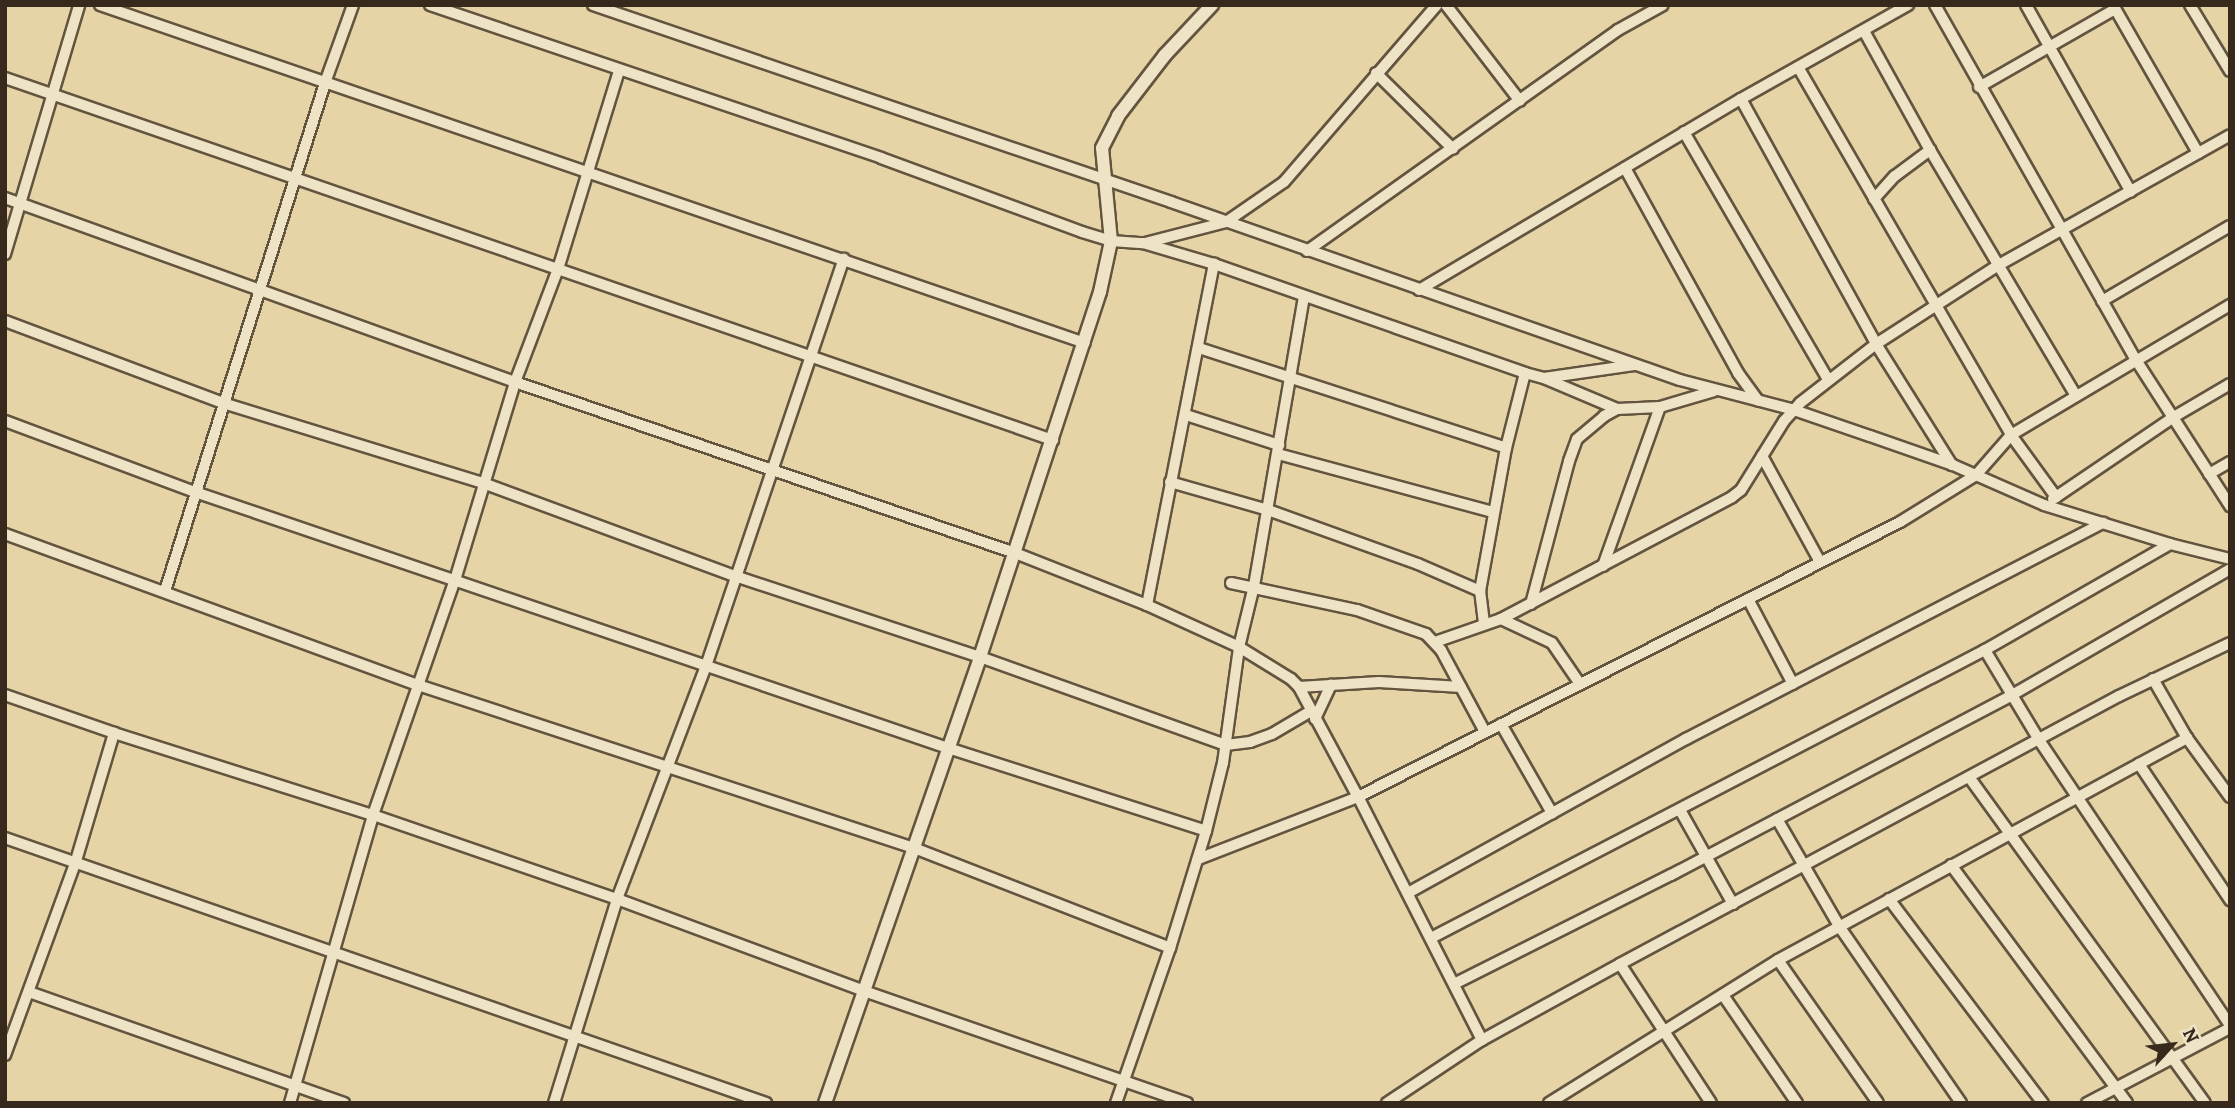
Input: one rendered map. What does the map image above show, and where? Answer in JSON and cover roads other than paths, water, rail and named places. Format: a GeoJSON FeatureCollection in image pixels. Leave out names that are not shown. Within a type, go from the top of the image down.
{"type":"FeatureCollection","features":[{"type":"Feature","properties":{"kind":"main road"},"geometry":{"type":"LineString","coordinates":[[825,1103],[980,657],[1085,343],[1111,241],[1102,148],[1118,116],[1166,55],[1212,5]]}},
{"type":"Feature","properties":{"kind":"street"},"geometry":{"type":"LineString","coordinates":[[5,254],[79,5]]}},
{"type":"Feature","properties":{"kind":"street"},"geometry":{"type":"LineString","coordinates":[[100,5],[326,80],[1085,343]]}},
{"type":"Feature","properties":{"kind":"street"},"geometry":{"type":"LineString","coordinates":[[165,591],[326,80],[353,5]]}},
{"type":"Feature","properties":{"kind":"street"},"geometry":{"type":"LineString","coordinates":[[430,5],[881,158],[1111,241],[1143,243],[1214,264],[1304,298],[1544,378],[1617,409]]}},
{"type":"Feature","properties":{"kind":"street"},"geometry":{"type":"LineString","coordinates":[[593,5],[1714,391],[1794,410],[1953,465],[2044,505],[2170,544],[2230,559]]}},
{"type":"Feature","properties":{"kind":"street"},"geometry":{"type":"LineString","coordinates":[[1143,243],[1226,222],[1284,182],[1437,5]]}},
{"type":"Feature","properties":{"kind":"street"},"geometry":{"type":"LineString","coordinates":[[1446,5],[1520,101]]}},
{"type":"Feature","properties":{"kind":"street"},"geometry":{"type":"LineString","coordinates":[[1307,251],[1373,201],[1453,149],[1618,30],[1663,5]]}},
{"type":"Feature","properties":{"kind":"street"},"geometry":{"type":"LineString","coordinates":[[1419,290],[1684,132],[1908,5]]}},
{"type":"Feature","properties":{"kind":"street"},"geometry":{"type":"LineString","coordinates":[[1935,5],[1979,87],[2136,360],[2230,506]]}},
{"type":"Feature","properties":{"kind":"street"},"geometry":{"type":"LineString","coordinates":[[2026,5],[2131,192]]}},
{"type":"Feature","properties":{"kind":"street"},"geometry":{"type":"LineString","coordinates":[[2190,5],[2230,71]]}},
{"type":"Feature","properties":{"kind":"street"},"geometry":{"type":"LineString","coordinates":[[1979,87],[2114,7],[2198,153]]}},
{"type":"Feature","properties":{"kind":"street"},"geometry":{"type":"LineString","coordinates":[[1864,31],[1997,266],[2076,396]]}},
{"type":"Feature","properties":{"kind":"street"},"geometry":{"type":"LineString","coordinates":[[1798,67],[2011,435],[2056,497]]}},
{"type":"Feature","properties":{"kind":"street"},"geometry":{"type":"LineString","coordinates":[[290,1103],[373,815],[455,580],[515,382],[558,269],[619,71]]}},
{"type":"Feature","properties":{"kind":"street"},"geometry":{"type":"LineString","coordinates":[[1376,74],[1453,149]]}},
{"type":"Feature","properties":{"kind":"street"},"geometry":{"type":"LineString","coordinates":[[5,78],[1053,440]]}},
{"type":"Feature","properties":{"kind":"street"},"geometry":{"type":"LineString","coordinates":[[1741,99],[1876,344],[1953,465]]}},
{"type":"Feature","properties":{"kind":"street"},"geometry":{"type":"LineString","coordinates":[[1684,132],[1828,379]]}},
{"type":"Feature","properties":{"kind":"street"},"geometry":{"type":"LineString","coordinates":[[1435,642],[1484,623],[1501,620],[1732,497],[1741,490],[1794,410],[1828,379],[1876,344],[1997,266],[2230,135]]}},
{"type":"Feature","properties":{"kind":"street"},"geometry":{"type":"LineString","coordinates":[[1874,199],[1895,176],[1930,150]]}},
{"type":"Feature","properties":{"kind":"street"},"geometry":{"type":"LineString","coordinates":[[1625,168],[1738,373],[1758,401]]}},
{"type":"Feature","properties":{"kind":"street"},"geometry":{"type":"LineString","coordinates":[[5,198],[515,382],[1015,553],[1147,605],[1239,647],[1291,679],[1299,687],[1482,1040]]}},
{"type":"Feature","properties":{"kind":"street"},"geometry":{"type":"LineString","coordinates":[[2102,301],[2230,226]]}},
{"type":"Feature","properties":{"kind":"street"},"geometry":{"type":"LineString","coordinates":[[554,1103],[617,899],[706,666],[844,259]]}},
{"type":"Feature","properties":{"kind":"street"},"geometry":{"type":"LineString","coordinates":[[1147,605],[1214,264]]}},
{"type":"Feature","properties":{"kind":"street"},"geometry":{"type":"LineString","coordinates":[[1116,1103],[1198,859],[1227,745],[1239,647],[1254,586],[1304,298]]}},
{"type":"Feature","properties":{"kind":"street"},"geometry":{"type":"LineString","coordinates":[[1198,859],[1358,797],[1900,522],[1976,475],[2011,435],[2230,305]]}},
{"type":"Feature","properties":{"kind":"street"},"geometry":{"type":"LineString","coordinates":[[5,321],[223,403],[483,483],[735,576],[980,657],[1227,745],[1250,742],[1313,715],[1331,685]]}},
{"type":"Feature","properties":{"kind":"street"},"geometry":{"type":"LineString","coordinates":[[1199,348],[1506,448]]}},
{"type":"Feature","properties":{"kind":"street"},"geometry":{"type":"LineString","coordinates":[[1544,378],[1638,364]]}},
{"type":"Feature","properties":{"kind":"street"},"geometry":{"type":"LineString","coordinates":[[1484,623],[1480,591],[1506,448],[1525,373]]}},
{"type":"Feature","properties":{"kind":"street"},"geometry":{"type":"LineString","coordinates":[[2044,505],[2172,418],[2230,384]]}},
{"type":"Feature","properties":{"kind":"street"},"geometry":{"type":"LineString","coordinates":[[1531,604],[1577,439],[1604,416],[1617,409],[1660,407],[1714,391]]}},
{"type":"Feature","properties":{"kind":"street"},"geometry":{"type":"LineString","coordinates":[[1603,566],[1660,407]]}},
{"type":"Feature","properties":{"kind":"street"},"geometry":{"type":"LineString","coordinates":[[1186,415],[1278,449],[1493,512]]}},
{"type":"Feature","properties":{"kind":"street"},"geometry":{"type":"LineString","coordinates":[[5,421],[195,492],[948,748],[1206,831]]}},
{"type":"Feature","properties":{"kind":"street"},"geometry":{"type":"LineString","coordinates":[[1762,456],[1820,562]]}},
{"type":"Feature","properties":{"kind":"street"},"geometry":{"type":"LineString","coordinates":[[2209,474],[2230,462]]}},
{"type":"Feature","properties":{"kind":"street"},"geometry":{"type":"LineString","coordinates":[[1170,482],[1268,510],[1418,564],[1480,591]]}},
{"type":"Feature","properties":{"kind":"street"},"geometry":{"type":"LineString","coordinates":[[1408,893],[1793,684],[2103,523]]}},
{"type":"Feature","properties":{"kind":"street"},"geometry":{"type":"LineString","coordinates":[[5,534],[418,685],[914,848],[1170,948]]}},
{"type":"Feature","properties":{"kind":"street"},"geometry":{"type":"LineString","coordinates":[[1431,938],[1985,650],[2170,544]]}},
{"type":"Feature","properties":{"kind":"street"},"geometry":{"type":"LineString","coordinates":[[1454,984],[2012,695],[2230,569]]}},
{"type":"Feature","properties":{"kind":"street"},"geometry":{"type":"LineString","coordinates":[[1231,583],[1357,610],[1410,627],[1435,642],[1485,732]]}},
{"type":"Feature","properties":{"kind":"street"},"geometry":{"type":"LineString","coordinates":[[1748,599],[1793,684]]}},
{"type":"Feature","properties":{"kind":"street"},"geometry":{"type":"LineString","coordinates":[[1501,620],[1552,643],[1580,684]]}},
{"type":"Feature","properties":{"kind":"street"},"geometry":{"type":"LineString","coordinates":[[1387,1103],[1482,1040],[1969,777],[2153,679],[2225,645],[2230,654]]}},
{"type":"Feature","properties":{"kind":"street"},"geometry":{"type":"LineString","coordinates":[[1985,650],[2039,740],[2230,1027],[2087,1103]]}},
{"type":"Feature","properties":{"kind":"street"},"geometry":{"type":"LineString","coordinates":[[2153,679],[2187,738],[2230,796]]}},
{"type":"Feature","properties":{"kind":"street"},"geometry":{"type":"LineString","coordinates":[[1299,687],[1379,682],[1461,687]]}},
{"type":"Feature","properties":{"kind":"street"},"geometry":{"type":"LineString","coordinates":[[5,695],[114,733],[373,815],[617,899],[864,991],[1187,1103]]}},
{"type":"Feature","properties":{"kind":"street"},"geometry":{"type":"LineString","coordinates":[[1501,724],[1552,813]]}},
{"type":"Feature","properties":{"kind":"street"},"geometry":{"type":"LineString","coordinates":[[5,1055],[75,864],[114,733]]}},
{"type":"Feature","properties":{"kind":"street"},"geometry":{"type":"LineString","coordinates":[[1549,1103],[1778,960],[2187,738]]}},
{"type":"Feature","properties":{"kind":"street"},"geometry":{"type":"LineString","coordinates":[[2139,764],[2230,900]]}},
{"type":"Feature","properties":{"kind":"street"},"geometry":{"type":"LineString","coordinates":[[1969,777],[2205,1103]]}},
{"type":"Feature","properties":{"kind":"street"},"geometry":{"type":"LineString","coordinates":[[1680,810],[1733,904]]}},
{"type":"Feature","properties":{"kind":"street"},"geometry":{"type":"LineString","coordinates":[[1777,819],[1839,926],[1961,1103]]}},
{"type":"Feature","properties":{"kind":"street"},"geometry":{"type":"LineString","coordinates":[[5,838],[766,1103]]}},
{"type":"Feature","properties":{"kind":"street"},"geometry":{"type":"LineString","coordinates":[[1951,865],[2127,1103]]}},
{"type":"Feature","properties":{"kind":"street"},"geometry":{"type":"LineString","coordinates":[[1889,899],[2043,1103]]}},
{"type":"Feature","properties":{"kind":"street"},"geometry":{"type":"LineString","coordinates":[[1778,960],[1878,1103]]}},
{"type":"Feature","properties":{"kind":"street"},"geometry":{"type":"LineString","coordinates":[[1619,964],[1712,1103]]}},
{"type":"Feature","properties":{"kind":"street"},"geometry":{"type":"LineString","coordinates":[[29,992],[344,1103]]}},
{"type":"Feature","properties":{"kind":"street"},"geometry":{"type":"LineString","coordinates":[[1723,995],[1797,1103]]}}]}
